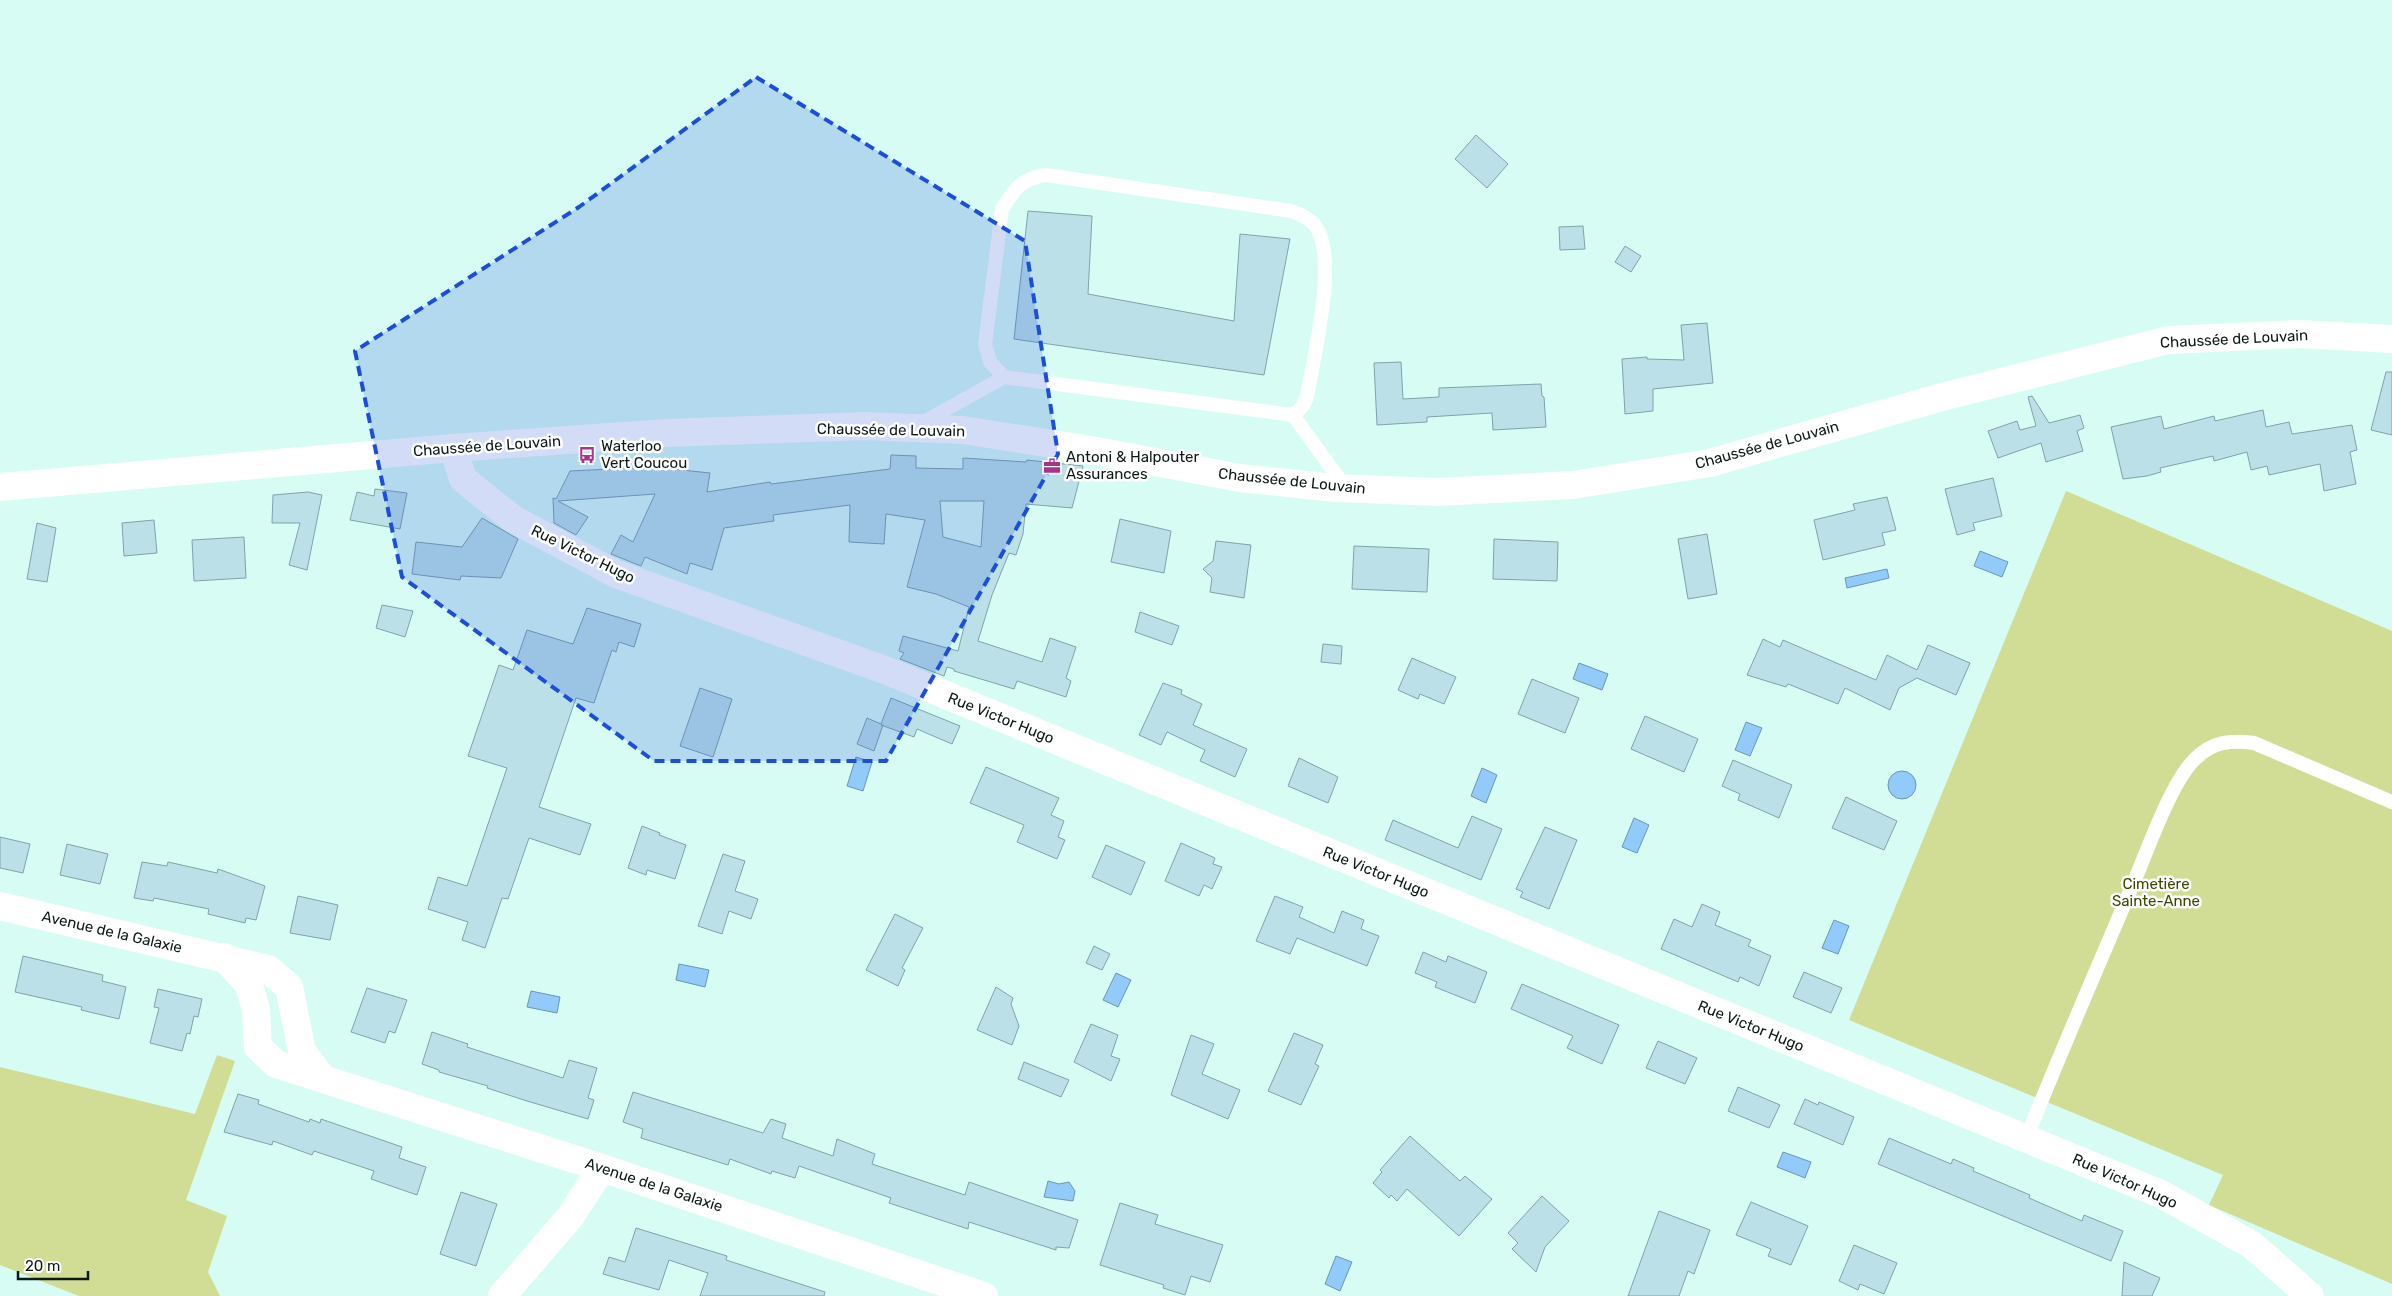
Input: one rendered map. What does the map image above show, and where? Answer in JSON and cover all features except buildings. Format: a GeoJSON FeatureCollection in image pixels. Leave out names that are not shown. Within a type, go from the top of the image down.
{"type":"FeatureCollection","features":[{"type":"Feature","properties":{"kind":"street","name":"Chaussée de Louvain"},"geometry":{"type":"LineString","coordinates":[[0,487],[453,448],[667,434],[865,426],[963,430],[1091,450],[1240,478],[1346,488],[1438,492],[1573,485],[1710,463],[1942,397],[2168,340],[2300,334],[2392,339]]}},
{"type":"Feature","properties":{"kind":"street","name":"Rue Victor Hugo"},"geometry":{"type":"LineString","coordinates":[[453,448],[463,480],[513,519],[616,574],[885,670],[2161,1194],[2252,1245],[2310,1296]]}},
{"type":"Feature","properties":{"kind":"street","name":"Avenue de la Galaxie"},"geometry":{"type":"LineString","coordinates":[[0,906],[224,957],[268,969],[289,987],[302,1051],[322,1078]]}},
{"type":"Feature","properties":{"kind":"street","name":"Avenue de la Galaxie"},"geometry":{"type":"LineString","coordinates":[[224,957],[249,985],[256,1010],[258,1047],[276,1064],[602,1168],[984,1296]]}},
{"type":"Feature","properties":{"kind":"street"},"geometry":{"type":"LineString","coordinates":[[502,1296],[570,1217],[602,1168]]}},
{"type":"Feature","properties":{"kind":"lane"},"geometry":{"type":"LineString","coordinates":[[1004,377],[990,362],[985,344],[1002,209],[1022,182],[1032,177],[1046,175],[1291,211],[1304,216],[1315,224],[1322,238],[1326,257],[1326,280],[1307,396],[1302,407],[1293,415]]}},
{"type":"Feature","properties":{"kind":"lane"},"geometry":{"type":"LineString","coordinates":[[911,428],[1004,377],[1293,415],[1346,488]]}},
{"type":"Feature","properties":{"kind":"lane"},"geometry":{"type":"LineString","coordinates":[[2026,1139],[2156,829],[2181,776],[2196,758],[2205,750],[2231,740],[2254,743],[2392,802]]}},
{"type":"Feature","properties":{"kind":"highlighted area"},"geometry":{"type":"Polygon","coordinates":[[[756,77],[1025,241],[1058,454],[886,761],[654,761],[402,577],[355,351],[579,207],[756,77]]]}},
{"type":"Feature","properties":{"kind":"green space","name":"Cimetière Sainte-Anne"},"geometry":{"type":"Polygon","coordinates":[[[2066,491],[2392,631],[2392,1284],[2209,1205],[2223,1175],[1849,1020],[2066,491]]]}},
{"type":"Feature","properties":{"kind":"green space"},"geometry":{"type":"Polygon","coordinates":[[[217,1055],[235,1061],[186,1200],[227,1216],[208,1272],[220,1296],[79,1296],[0,1265],[0,1067],[195,1114],[217,1055]]]}},
{"type":"Feature","properties":{"kind":"water"},"geometry":{"type":"Polygon","coordinates":[[[1980,551],[2008,562],[2002,577],[1974,566],[1980,551]]]}},
{"type":"Feature","properties":{"kind":"water"},"geometry":{"type":"Polygon","coordinates":[[[1887,569],[1889,578],[1847,588],[1845,578],[1887,569]]]}},
{"type":"Feature","properties":{"kind":"water"},"geometry":{"type":"Polygon","coordinates":[[[1579,663],[1608,674],[1602,690],[1573,679],[1579,663]]]}},
{"type":"Feature","properties":{"kind":"water"},"geometry":{"type":"Polygon","coordinates":[[[1746,722],[1762,728],[1750,756],[1735,750],[1746,722]]]}},
{"type":"Feature","properties":{"kind":"water"},"geometry":{"type":"Polygon","coordinates":[[[856,757],[872,762],[863,791],[847,786],[856,757]]]}},
{"type":"Feature","properties":{"kind":"water"},"geometry":{"type":"Polygon","coordinates":[[[1482,768],[1497,775],[1486,803],[1471,796],[1482,768]]]}},
{"type":"Feature","properties":{"kind":"water"},"geometry":{"type":"Polygon","coordinates":[[[1902,771],[1912,775],[1916,785],[1912,795],[1902,799],[1892,795],[1888,785],[1892,775],[1902,771]]]}},
{"type":"Feature","properties":{"kind":"water"},"geometry":{"type":"Polygon","coordinates":[[[1634,818],[1649,825],[1637,853],[1622,847],[1634,818]]]}},
{"type":"Feature","properties":{"kind":"water"},"geometry":{"type":"Polygon","coordinates":[[[1834,920],[1849,926],[1838,954],[1822,948],[1834,920]]]}},
{"type":"Feature","properties":{"kind":"water"},"geometry":{"type":"Polygon","coordinates":[[[679,964],[709,970],[705,987],[676,980],[679,964]]]}},
{"type":"Feature","properties":{"kind":"water"},"geometry":{"type":"Polygon","coordinates":[[[1116,973],[1131,980],[1118,1007],[1103,1000],[1116,973]]]}},
{"type":"Feature","properties":{"kind":"water"},"geometry":{"type":"Polygon","coordinates":[[[531,991],[560,997],[557,1013],[527,1007],[531,991]]]}},
{"type":"Feature","properties":{"kind":"water"},"geometry":{"type":"Polygon","coordinates":[[[1783,1152],[1811,1162],[1805,1178],[1777,1167],[1783,1152]]]}},
{"type":"Feature","properties":{"kind":"water"},"geometry":{"type":"Polygon","coordinates":[[[1048,1181],[1059,1184],[1069,1182],[1075,1191],[1073,1201],[1044,1197],[1048,1181]]]}},
{"type":"Feature","properties":{"kind":"water"},"geometry":{"type":"Polygon","coordinates":[[[1336,1256],[1352,1262],[1340,1291],[1325,1284],[1336,1256]]]}},
{"type":"Feature","properties":{"kind":"place","name":"Waterloo Vert Coucou"},"geometry":{"type":"Point","coordinates":[587,455]}},
{"type":"Feature","properties":{"kind":"place","name":"Antoni & Halpouter Assurances"},"geometry":{"type":"Point","coordinates":[1052,466]}}]}
